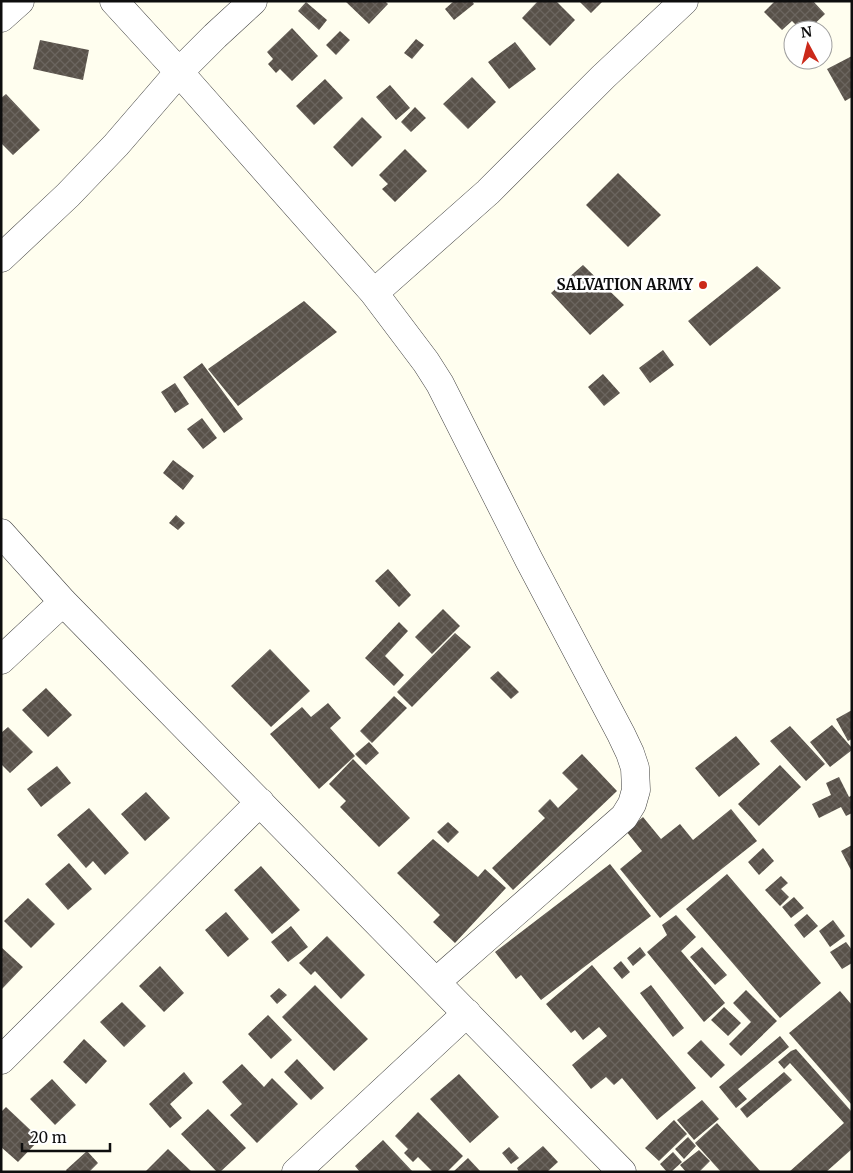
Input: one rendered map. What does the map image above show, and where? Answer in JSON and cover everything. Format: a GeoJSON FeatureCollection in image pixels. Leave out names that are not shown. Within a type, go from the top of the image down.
{"type":"FeatureCollection","features":[{"type":"Feature","properties":{"kind":"street"},"geometry":{"type":"LineString","coordinates":[[1,18],[20,1]]}},
{"type":"Feature","properties":{"kind":"street"},"geometry":{"type":"LineString","coordinates":[[114,1],[374,294],[426,362],[440,384],[529,560],[621,734],[635,768],[636,790],[632,804],[624,817],[436,982]]}},
{"type":"Feature","properties":{"kind":"street"},"geometry":{"type":"LineString","coordinates":[[1,258],[68,195],[109,152],[179,72],[252,1]]}},
{"type":"Feature","properties":{"kind":"street"},"geometry":{"type":"LineString","coordinates":[[374,294],[488,192],[603,77],[684,1]]}},
{"type":"Feature","properties":{"kind":"street"},"geometry":{"type":"LineString","coordinates":[[1,533],[63,602],[622,1172]]}},
{"type":"Feature","properties":{"kind":"street"},"geometry":{"type":"LineString","coordinates":[[1,660],[63,602]]}},
{"type":"Feature","properties":{"kind":"street"},"geometry":{"type":"LineString","coordinates":[[1,1060],[260,802]]}},
{"type":"Feature","properties":{"kind":"street"},"geometry":{"type":"LineString","coordinates":[[296,1172],[467,1013]]}},
{"type":"Feature","properties":{"kind":"building"},"geometry":{"type":"Polygon","coordinates":[[[345,1],[385,1],[388,4],[369,24],[345,1]]]}},
{"type":"Feature","properties":{"kind":"building"},"geometry":{"type":"Polygon","coordinates":[[[454,1],[472,1],[474,4],[454,20],[445,9],[454,1]]]}},
{"type":"Feature","properties":{"kind":"building"},"geometry":{"type":"Polygon","coordinates":[[[538,1],[556,1],[575,20],[550,46],[522,18],[538,1]]]}},
{"type":"Feature","properties":{"kind":"building"},"geometry":{"type":"Polygon","coordinates":[[[579,1],[603,1],[591,13],[579,1]]]}},
{"type":"Feature","properties":{"kind":"building"},"geometry":{"type":"Polygon","coordinates":[[[813,1],[825,14],[819,20],[783,20],[782,30],[764,12],[774,2],[813,1]]]}},
{"type":"Feature","properties":{"kind":"building"},"geometry":{"type":"Polygon","coordinates":[[[306,2],[327,20],[319,30],[298,11],[306,2]]]}},
{"type":"Feature","properties":{"kind":"building"},"geometry":{"type":"Polygon","coordinates":[[[292,28],[318,56],[292,81],[280,69],[276,73],[268,64],[273,59],[267,52],[292,28]]]}},
{"type":"Feature","properties":{"kind":"building"},"geometry":{"type":"Polygon","coordinates":[[[340,31],[350,40],[336,55],[326,45],[340,31]]]}},
{"type":"Feature","properties":{"kind":"building"},"geometry":{"type":"Polygon","coordinates":[[[416,39],[424,45],[412,59],[404,53],[416,39]]]}},
{"type":"Feature","properties":{"kind":"building"},"geometry":{"type":"Polygon","coordinates":[[[40,40],[89,50],[83,80],[33,69],[40,40]]]}},
{"type":"Feature","properties":{"kind":"building"},"geometry":{"type":"Polygon","coordinates":[[[515,42],[536,69],[509,89],[488,62],[515,42]]]}},
{"type":"Feature","properties":{"kind":"building"},"geometry":{"type":"Polygon","coordinates":[[[852,56],[852,97],[845,101],[828,70],[833,70],[833,66],[852,56]]]}},
{"type":"Feature","properties":{"kind":"building"},"geometry":{"type":"Polygon","coordinates":[[[472,77],[496,102],[468,129],[443,104],[472,77]]]}},
{"type":"Feature","properties":{"kind":"building"},"geometry":{"type":"Polygon","coordinates":[[[325,79],[343,98],[314,125],[296,106],[325,79]]]}},
{"type":"Feature","properties":{"kind":"building"},"geometry":{"type":"Polygon","coordinates":[[[390,85],[410,108],[396,120],[376,97],[390,85]]]}},
{"type":"Feature","properties":{"kind":"building"},"geometry":{"type":"Polygon","coordinates":[[[6,94],[40,130],[13,155],[1,143],[1,98],[6,94]]]}},
{"type":"Feature","properties":{"kind":"building"},"geometry":{"type":"Polygon","coordinates":[[[415,107],[426,118],[411,132],[401,122],[415,107]]]}},
{"type":"Feature","properties":{"kind":"building"},"geometry":{"type":"Polygon","coordinates":[[[362,117],[382,137],[352,167],[333,147],[362,117]]]}},
{"type":"Feature","properties":{"kind":"building"},"geometry":{"type":"Polygon","coordinates":[[[405,149],[427,171],[395,202],[382,189],[388,184],[379,175],[405,149]]]}},
{"type":"Feature","properties":{"kind":"building"},"geometry":{"type":"Polygon","coordinates":[[[618,173],[661,215],[628,247],[586,205],[618,173]]]}},
{"type":"Feature","properties":{"kind":"building"},"geometry":{"type":"Polygon","coordinates":[[[583,265],[624,305],[590,335],[551,293],[583,265]]]}},
{"type":"Feature","properties":{"kind":"building"},"geometry":{"type":"Polygon","coordinates":[[[757,266],[781,288],[710,346],[688,321],[757,266]]]}},
{"type":"Feature","properties":{"kind":"building"},"geometry":{"type":"Polygon","coordinates":[[[304,301],[337,332],[238,406],[208,369],[304,301]]]}},
{"type":"Feature","properties":{"kind":"building"},"geometry":{"type":"Polygon","coordinates":[[[663,350],[674,365],[650,383],[639,368],[663,350]]]}},
{"type":"Feature","properties":{"kind":"building"},"geometry":{"type":"Polygon","coordinates":[[[202,363],[243,419],[224,433],[183,377],[202,363]]]}},
{"type":"Feature","properties":{"kind":"building"},"geometry":{"type":"Polygon","coordinates":[[[603,374],[620,393],[604,406],[588,387],[603,374]]]}},
{"type":"Feature","properties":{"kind":"building"},"geometry":{"type":"Polygon","coordinates":[[[175,383],[189,404],[175,413],[161,392],[175,383]]]}},
{"type":"Feature","properties":{"kind":"building"},"geometry":{"type":"Polygon","coordinates":[[[202,418],[217,438],[203,449],[187,429],[202,418]]]}},
{"type":"Feature","properties":{"kind":"building"},"geometry":{"type":"Polygon","coordinates":[[[173,460],[194,476],[183,490],[163,473],[173,460]]]}},
{"type":"Feature","properties":{"kind":"building"},"geometry":{"type":"Polygon","coordinates":[[[176,515],[185,523],[178,530],[169,523],[176,515]]]}},
{"type":"Feature","properties":{"kind":"building"},"geometry":{"type":"Polygon","coordinates":[[[388,569],[411,595],[399,607],[375,581],[388,569]]]}},
{"type":"Feature","properties":{"kind":"building"},"geometry":{"type":"Polygon","coordinates":[[[443,609],[460,626],[432,654],[415,637],[443,609]]]}},
{"type":"Feature","properties":{"kind":"building"},"geometry":{"type":"Polygon","coordinates":[[[399,622],[408,631],[385,656],[404,675],[394,686],[365,658],[399,622]]]}},
{"type":"Feature","properties":{"kind":"building"},"geometry":{"type":"Polygon","coordinates":[[[455,633],[471,647],[412,707],[397,692],[455,633]]]}},
{"type":"Feature","properties":{"kind":"building"},"geometry":{"type":"Polygon","coordinates":[[[270,649],[310,691],[271,727],[231,686],[270,649]]]}},
{"type":"Feature","properties":{"kind":"building"},"geometry":{"type":"Polygon","coordinates":[[[498,671],[519,692],[511,699],[490,678],[498,671]]]}},
{"type":"Feature","properties":{"kind":"building"},"geometry":{"type":"Polygon","coordinates":[[[46,688],[72,715],[48,737],[22,710],[46,688]]]}},
{"type":"Feature","properties":{"kind":"building"},"geometry":{"type":"Polygon","coordinates":[[[394,696],[407,708],[372,743],[360,731],[394,696]]]}},
{"type":"Feature","properties":{"kind":"building"},"geometry":{"type":"Polygon","coordinates":[[[328,703],[341,718],[330,728],[355,756],[319,789],[270,734],[302,707],[311,717],[328,703]]]}},
{"type":"Feature","properties":{"kind":"building"},"geometry":{"type":"Polygon","coordinates":[[[852,710],[852,739],[848,741],[836,719],[852,710]]]}},
{"type":"Feature","properties":{"kind":"building"},"geometry":{"type":"Polygon","coordinates":[[[832,725],[852,750],[830,767],[810,742],[832,725]]]}},
{"type":"Feature","properties":{"kind":"building"},"geometry":{"type":"Polygon","coordinates":[[[790,726],[825,764],[806,781],[770,741],[790,726]]]}},
{"type":"Feature","properties":{"kind":"building"},"geometry":{"type":"Polygon","coordinates":[[[8,727],[33,752],[10,773],[1,764],[1,733],[8,727]]]}},
{"type":"Feature","properties":{"kind":"building"},"geometry":{"type":"Polygon","coordinates":[[[736,736],[760,764],[719,797],[695,768],[736,736]]]}},
{"type":"Feature","properties":{"kind":"building"},"geometry":{"type":"Polygon","coordinates":[[[369,742],[379,753],[366,765],[355,754],[369,742]]]}},
{"type":"Feature","properties":{"kind":"building"},"geometry":{"type":"Polygon","coordinates":[[[582,754],[617,791],[513,890],[492,868],[545,818],[538,811],[550,799],[558,808],[578,789],[562,773],[582,754]]]}},
{"type":"Feature","properties":{"kind":"building"},"geometry":{"type":"Polygon","coordinates":[[[353,759],[410,818],[379,847],[340,807],[346,801],[329,784],[353,759]]]}},
{"type":"Feature","properties":{"kind":"building"},"geometry":{"type":"Polygon","coordinates":[[[780,765],[801,787],[759,826],[738,804],[780,765]]]}},
{"type":"Feature","properties":{"kind":"building"},"geometry":{"type":"Polygon","coordinates":[[[57,766],[71,783],[41,807],[27,789],[57,766]]]}},
{"type":"Feature","properties":{"kind":"building"},"geometry":{"type":"Polygon","coordinates":[[[839,777],[849,797],[852,795],[852,813],[846,816],[841,807],[819,818],[812,804],[831,795],[826,783],[839,777]]]}},
{"type":"Feature","properties":{"kind":"building"},"geometry":{"type":"Polygon","coordinates":[[[146,792],[170,818],[145,841],[121,814],[146,792]]]}},
{"type":"Feature","properties":{"kind":"building"},"geometry":{"type":"Polygon","coordinates":[[[89,808],[129,853],[105,875],[93,861],[86,868],[57,835],[89,808]]]}},
{"type":"Feature","properties":{"kind":"building"},"geometry":{"type":"Polygon","coordinates":[[[731,809],[757,841],[660,918],[620,869],[642,851],[626,831],[643,817],[661,839],[680,824],[693,840],[731,809]]]}},
{"type":"Feature","properties":{"kind":"building"},"geometry":{"type":"Polygon","coordinates":[[[448,822],[459,832],[448,843],[437,832],[448,822]]]}},
{"type":"Feature","properties":{"kind":"building"},"geometry":{"type":"Polygon","coordinates":[[[433,839],[478,877],[485,869],[506,888],[455,943],[433,922],[440,915],[397,873],[433,839]]]}},
{"type":"Feature","properties":{"kind":"building"},"geometry":{"type":"Polygon","coordinates":[[[852,845],[852,872],[841,851],[852,845]]]}},
{"type":"Feature","properties":{"kind":"building"},"geometry":{"type":"Polygon","coordinates":[[[763,848],[774,861],[759,875],[748,862],[763,848]]]}},
{"type":"Feature","properties":{"kind":"building"},"geometry":{"type":"Polygon","coordinates":[[[69,863],[92,889],[68,910],[45,884],[69,863]]]}},
{"type":"Feature","properties":{"kind":"building"},"geometry":{"type":"Polygon","coordinates":[[[610,864],[651,916],[541,1000],[521,975],[516,979],[495,952],[610,864]]]}},
{"type":"Feature","properties":{"kind":"building"},"geometry":{"type":"Polygon","coordinates":[[[261,866],[300,910],[272,934],[234,890],[261,866]]]}},
{"type":"Feature","properties":{"kind":"building"},"geometry":{"type":"Polygon","coordinates":[[[727,874],[821,983],[780,1018],[686,909],[727,874]]]}},
{"type":"Feature","properties":{"kind":"building"},"geometry":{"type":"Polygon","coordinates":[[[781,876],[788,883],[781,889],[789,897],[780,906],[765,890],[781,876]]]}},
{"type":"Feature","properties":{"kind":"building"},"geometry":{"type":"Polygon","coordinates":[[[794,897],[804,908],[791,918],[782,907],[794,897]]]}},
{"type":"Feature","properties":{"kind":"building"},"geometry":{"type":"Polygon","coordinates":[[[28,898],[55,924],[31,948],[4,921],[28,898]]]}},
{"type":"Feature","properties":{"kind":"building"},"geometry":{"type":"Polygon","coordinates":[[[226,912],[249,939],[228,957],[205,930],[226,912]]]}},
{"type":"Feature","properties":{"kind":"building"},"geometry":{"type":"Polygon","coordinates":[[[807,914],[818,926],[804,938],[794,925],[807,914]]]}},
{"type":"Feature","properties":{"kind":"building"},"geometry":{"type":"Polygon","coordinates":[[[676,915],[696,937],[681,951],[725,1003],[704,1022],[647,952],[667,935],[662,925],[676,915]]]}},
{"type":"Feature","properties":{"kind":"building"},"geometry":{"type":"Polygon","coordinates":[[[833,920],[845,936],[830,947],[819,931],[833,920]]]}},
{"type":"Feature","properties":{"kind":"building"},"geometry":{"type":"Polygon","coordinates":[[[291,926],[308,947],[288,962],[271,942],[291,926]]]}},
{"type":"Feature","properties":{"kind":"building"},"geometry":{"type":"Polygon","coordinates":[[[327,936],[365,975],[341,999],[315,971],[311,975],[299,963],[327,936]]]}},
{"type":"Feature","properties":{"kind":"building"},"geometry":{"type":"Polygon","coordinates":[[[846,942],[852,950],[852,963],[842,969],[830,952],[846,942]]]}},
{"type":"Feature","properties":{"kind":"building"},"geometry":{"type":"Polygon","coordinates":[[[1,947],[23,967],[1,990],[1,947]]]}},
{"type":"Feature","properties":{"kind":"building"},"geometry":{"type":"Polygon","coordinates":[[[640,947],[646,955],[633,966],[627,958],[640,947]]]}},
{"type":"Feature","properties":{"kind":"building"},"geometry":{"type":"Polygon","coordinates":[[[702,947],[727,975],[715,985],[690,957],[702,947]]]}},
{"type":"Feature","properties":{"kind":"building"},"geometry":{"type":"Polygon","coordinates":[[[621,961],[630,972],[622,979],[613,968],[621,961]]]}},
{"type":"Feature","properties":{"kind":"building"},"geometry":{"type":"Polygon","coordinates":[[[592,965],[696,1088],[657,1120],[622,1078],[614,1085],[606,1077],[591,1089],[572,1065],[607,1036],[599,1027],[583,1040],[575,1030],[571,1033],[546,1004],[592,965]]]}},
{"type":"Feature","properties":{"kind":"building"},"geometry":{"type":"Polygon","coordinates":[[[160,966],[184,993],[164,1012],[139,986],[160,966]]]}},
{"type":"Feature","properties":{"kind":"building"},"geometry":{"type":"Polygon","coordinates":[[[315,985],[368,1039],[334,1071],[282,1017],[315,985]]]}},
{"type":"Feature","properties":{"kind":"building"},"geometry":{"type":"Polygon","coordinates":[[[651,985],[684,1028],[673,1037],[640,993],[651,985]]]}},
{"type":"Feature","properties":{"kind":"building"},"geometry":{"type":"Polygon","coordinates":[[[279,988],[287,995],[277,1004],[270,996],[279,988]]]}},
{"type":"Feature","properties":{"kind":"building"},"geometry":{"type":"Polygon","coordinates":[[[746,990],[777,1021],[741,1056],[729,1044],[751,1022],[733,1003],[746,990]]]}},
{"type":"Feature","properties":{"kind":"building"},"geometry":{"type":"Polygon","coordinates":[[[840,991],[852,1005],[852,1105],[789,1033],[840,991]]]}},
{"type":"Feature","properties":{"kind":"building"},"geometry":{"type":"Polygon","coordinates":[[[122,1002],[146,1026],[124,1047],[100,1022],[122,1002]]]}},
{"type":"Feature","properties":{"kind":"building"},"geometry":{"type":"Polygon","coordinates":[[[724,1007],[741,1023],[728,1036],[711,1020],[724,1007]]]}},
{"type":"Feature","properties":{"kind":"building"},"geometry":{"type":"Polygon","coordinates":[[[268,1015],[292,1040],[271,1059],[248,1034],[268,1015]]]}},
{"type":"Feature","properties":{"kind":"building"},"geometry":{"type":"Polygon","coordinates":[[[780,1036],[789,1047],[738,1089],[747,1099],[736,1108],[719,1087],[780,1036]]]}},
{"type":"Feature","properties":{"kind":"building"},"geometry":{"type":"Polygon","coordinates":[[[84,1039],[107,1061],[86,1084],[63,1062],[84,1039]]]}},
{"type":"Feature","properties":{"kind":"building"},"geometry":{"type":"Polygon","coordinates":[[[701,1040],[725,1065],[711,1078],[687,1053],[701,1040]]]}},
{"type":"Feature","properties":{"kind":"building"},"geometry":{"type":"Polygon","coordinates":[[[796,1049],[852,1112],[852,1149],[826,1172],[789,1172],[844,1123],[790,1063],[784,1069],[778,1062],[796,1049]]]}},
{"type":"Feature","properties":{"kind":"building"},"geometry":{"type":"Polygon","coordinates":[[[297,1059],[324,1088],[311,1100],[284,1072],[297,1059]]]}},
{"type":"Feature","properties":{"kind":"building"},"geometry":{"type":"Polygon","coordinates":[[[242,1064],[264,1087],[272,1078],[298,1104],[257,1143],[230,1115],[242,1104],[222,1082],[242,1064]]]}},
{"type":"Feature","properties":{"kind":"building"},"geometry":{"type":"Polygon","coordinates":[[[184,1072],[193,1083],[170,1104],[182,1118],[170,1128],[149,1104],[184,1072]]]}},
{"type":"Feature","properties":{"kind":"building"},"geometry":{"type":"Polygon","coordinates":[[[784,1072],[792,1080],[747,1118],[740,1109],[784,1072]]]}},
{"type":"Feature","properties":{"kind":"building"},"geometry":{"type":"Polygon","coordinates":[[[459,1074],[499,1117],[470,1143],[430,1099],[459,1074]]]}},
{"type":"Feature","properties":{"kind":"building"},"geometry":{"type":"Polygon","coordinates":[[[52,1079],[76,1105],[55,1125],[30,1099],[52,1079]]]}},
{"type":"Feature","properties":{"kind":"building"},"geometry":{"type":"Polygon","coordinates":[[[702,1100],[719,1119],[694,1140],[677,1120],[702,1100]]]}},
{"type":"Feature","properties":{"kind":"building"},"geometry":{"type":"Polygon","coordinates":[[[6,1107],[40,1139],[18,1162],[1,1147],[1,1112],[6,1107]]]}},
{"type":"Feature","properties":{"kind":"building"},"geometry":{"type":"Polygon","coordinates":[[[208,1109],[246,1148],[220,1172],[217,1172],[181,1134],[208,1109]]]}},
{"type":"Feature","properties":{"kind":"building"},"geometry":{"type":"Polygon","coordinates":[[[418,1112],[463,1156],[447,1172],[433,1172],[418,1157],[413,1162],[404,1153],[408,1149],[395,1136],[418,1112]]]}},
{"type":"Feature","properties":{"kind":"building"},"geometry":{"type":"Polygon","coordinates":[[[674,1120],[687,1134],[659,1161],[645,1148],[674,1120]]]}},
{"type":"Feature","properties":{"kind":"building"},"geometry":{"type":"Polygon","coordinates":[[[717,1123],[761,1172],[721,1172],[695,1143],[717,1123]]]}},
{"type":"Feature","properties":{"kind":"building"},"geometry":{"type":"Polygon","coordinates":[[[688,1137],[696,1146],[684,1159],[675,1149],[688,1137]]]}},
{"type":"Feature","properties":{"kind":"building"},"geometry":{"type":"Polygon","coordinates":[[[383,1140],[413,1172],[360,1172],[355,1166],[383,1140]]]}},
{"type":"Feature","properties":{"kind":"building"},"geometry":{"type":"Polygon","coordinates":[[[543,1146],[558,1162],[547,1172],[519,1172],[517,1168],[543,1146]]]}},
{"type":"Feature","properties":{"kind":"building"},"geometry":{"type":"Polygon","coordinates":[[[509,1147],[519,1158],[511,1164],[502,1153],[509,1147]]]}},
{"type":"Feature","properties":{"kind":"building"},"geometry":{"type":"Polygon","coordinates":[[[168,1149],[192,1172],[145,1172],[168,1149]]]}},
{"type":"Feature","properties":{"kind":"building"},"geometry":{"type":"Polygon","coordinates":[[[699,1150],[710,1161],[699,1172],[686,1172],[680,1165],[699,1150]]]}},
{"type":"Feature","properties":{"kind":"building"},"geometry":{"type":"Polygon","coordinates":[[[87,1151],[98,1163],[89,1172],[67,1172],[66,1170],[87,1151]]]}},
{"type":"Feature","properties":{"kind":"building"},"geometry":{"type":"Polygon","coordinates":[[[673,1152],[682,1162],[671,1172],[667,1172],[660,1164],[673,1152]]]}},
{"type":"Feature","properties":{"kind":"building"},"geometry":{"type":"Polygon","coordinates":[[[468,1158],[481,1172],[453,1172],[468,1158]]]}},
{"type":"Feature","properties":{"kind":"place","name":"SALVATION ARMY"},"geometry":{"type":"Point","coordinates":[703,285]}}]}
